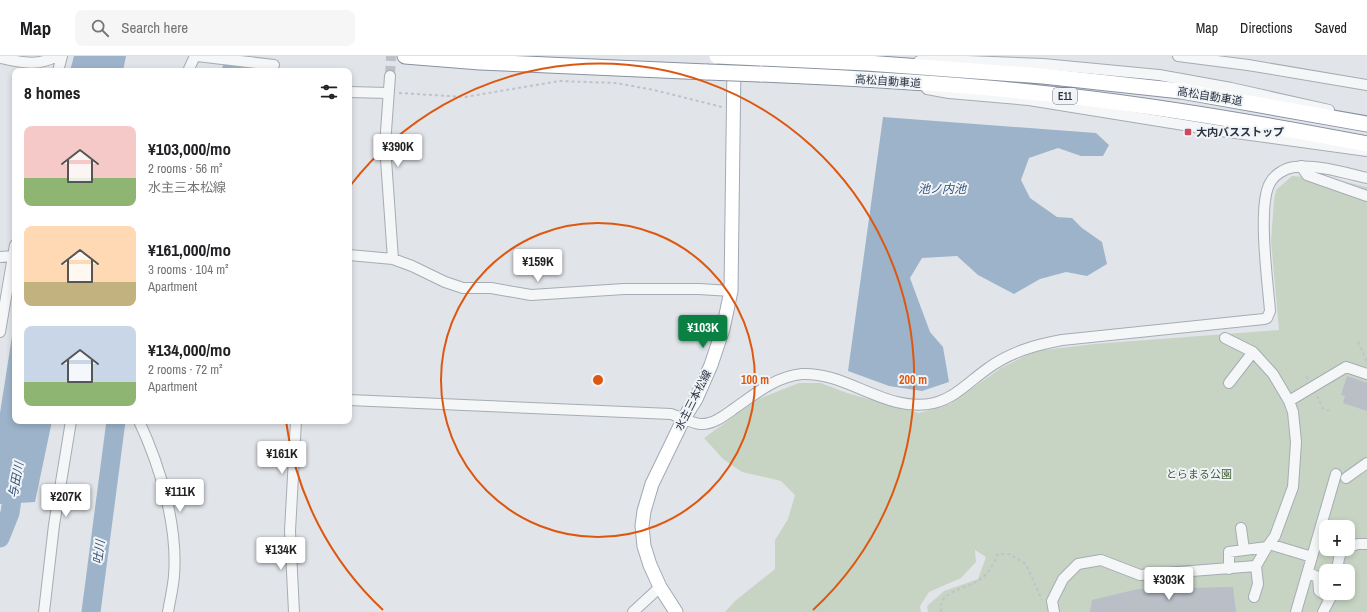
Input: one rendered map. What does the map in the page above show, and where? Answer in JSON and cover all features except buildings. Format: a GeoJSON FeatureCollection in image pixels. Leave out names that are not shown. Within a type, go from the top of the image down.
{"type":"FeatureCollection","features":[{"type":"Feature","properties":{"kind":"highway","name":"高松自動車道"},"geometry":{"type":"LineString","coordinates":[[405,56],[480,62],[866,79],[1039,93],[1213,116],[1367,144]]}},
{"type":"Feature","properties":{"kind":"highway","name":"高松自動車道"},"geometry":{"type":"LineString","coordinates":[[717,56],[867,63],[1043,76],[1181,91],[1367,124]]}},
{"type":"Feature","properties":{"kind":"main road","name":"水主三本松線"},"geometry":{"type":"LineString","coordinates":[[676,612],[660,587],[650,565],[644,546],[642,526],[644,511],[652,484],[684,418],[696,399],[711,365],[723,329],[731,291],[734,56]]}},
{"type":"Feature","properties":{"kind":"street"},"geometry":{"type":"LineString","coordinates":[[0,58],[39,63],[57,56]]}},
{"type":"Feature","properties":{"kind":"street"},"geometry":{"type":"LineString","coordinates":[[59,68],[62,56]]}},
{"type":"Feature","properties":{"kind":"street"},"geometry":{"type":"LineString","coordinates":[[190,68],[196,56],[275,64]]}},
{"type":"Feature","properties":{"kind":"street"},"geometry":{"type":"LineString","coordinates":[[1178,56],[1248,65],[1367,85]]}},
{"type":"Feature","properties":{"kind":"street"},"geometry":{"type":"LineString","coordinates":[[867,63],[950,60],[1043,64],[1159,75],[1231,88],[1367,120]]}},
{"type":"Feature","properties":{"kind":"street"},"geometry":{"type":"LineString","coordinates":[[390,76],[385,145],[393,259]]}},
{"type":"Feature","properties":{"kind":"street"},"geometry":{"type":"LineString","coordinates":[[866,79],[949,93],[1030,100],[1221,131],[1367,151]]}},
{"type":"Feature","properties":{"kind":"street"},"geometry":{"type":"LineString","coordinates":[[352,92],[388,93]]}},
{"type":"Feature","properties":{"kind":"street"},"geometry":{"type":"LineString","coordinates":[[1300,166],[1307,175],[1367,196]]}},
{"type":"Feature","properties":{"kind":"street"},"geometry":{"type":"LineString","coordinates":[[352,400],[671,414],[698,424],[712,422],[775,382],[801,374],[827,377],[898,402],[914,404],[931,403],[944,400],[956,393],[1003,358],[1040,344],[1062,340],[1267,318],[1270,311],[1264,229],[1266,193],[1269,183],[1276,175],[1292,167],[1300,166],[1341,172],[1367,178]]}},
{"type":"Feature","properties":{"kind":"street"},"geometry":{"type":"LineString","coordinates":[[352,255],[393,259],[412,266],[444,282],[463,288],[491,288],[531,294],[624,290],[699,289],[731,291]]}},
{"type":"Feature","properties":{"kind":"street"},"geometry":{"type":"LineString","coordinates":[[0,257],[12,256]]}},
{"type":"Feature","properties":{"kind":"street"},"geometry":{"type":"LineString","coordinates":[[0,332],[12,262]]}},
{"type":"Feature","properties":{"kind":"street"},"geometry":{"type":"LineString","coordinates":[[1225,338],[1253,352],[1273,374],[1289,401],[1293,412],[1296,442],[1294,487],[1275,536],[1256,566],[1258,584],[1254,597]]}},
{"type":"Feature","properties":{"kind":"street"},"geometry":{"type":"LineString","coordinates":[[1229,383],[1253,352]]}},
{"type":"Feature","properties":{"kind":"street"},"geometry":{"type":"LineString","coordinates":[[1289,401],[1346,367],[1367,374]]}},
{"type":"Feature","properties":{"kind":"street"},"geometry":{"type":"LineString","coordinates":[[44,612],[54,524],[71,424]]}},
{"type":"Feature","properties":{"kind":"street"},"geometry":{"type":"LineString","coordinates":[[140,424],[158,466],[168,506],[174,541],[174,575],[168,612]]}},
{"type":"Feature","properties":{"kind":"street"},"geometry":{"type":"LineString","coordinates":[[294,612],[290,531],[296,424]]}},
{"type":"Feature","properties":{"kind":"street"},"geometry":{"type":"LineString","coordinates":[[1346,478],[1367,462]]}},
{"type":"Feature","properties":{"kind":"street"},"geometry":{"type":"LineString","coordinates":[[1296,612],[1336,474]]}},
{"type":"Feature","properties":{"kind":"street"},"geometry":{"type":"LineString","coordinates":[[1241,528],[1244,550]]}},
{"type":"Feature","properties":{"kind":"street"},"geometry":{"type":"LineString","coordinates":[[1355,545],[1367,544]]}},
{"type":"Feature","properties":{"kind":"street"},"geometry":{"type":"LineString","coordinates":[[1229,569],[1229,552],[1268,546],[1312,557]]}},
{"type":"Feature","properties":{"kind":"street"},"geometry":{"type":"LineString","coordinates":[[1054,612],[1052,601],[1063,579],[1078,564],[1101,560],[1140,575],[1256,566]]}},
{"type":"Feature","properties":{"kind":"street"},"geometry":{"type":"LineString","coordinates":[[1308,572],[1318,577],[1319,591]]}},
{"type":"Feature","properties":{"kind":"street"},"geometry":{"type":"LineString","coordinates":[[633,612],[660,587]]}},
{"type":"Feature","properties":{"kind":"street"},"geometry":{"type":"LineString","coordinates":[[1323,612],[1329,600]]}},
{"type":"Feature","properties":{"kind":"path"},"geometry":{"type":"LineString","coordinates":[[388,93],[465,97],[559,82],[616,83],[654,90],[733,110]]}},
{"type":"Feature","properties":{"kind":"path"},"geometry":{"type":"LineString","coordinates":[[1358,342],[1367,361]]}},
{"type":"Feature","properties":{"kind":"path"},"geometry":{"type":"LineString","coordinates":[[1313,387],[1323,409],[1331,411]]}},
{"type":"Feature","properties":{"kind":"path"},"geometry":{"type":"LineString","coordinates":[[941,612],[940,607],[946,596],[955,590],[973,584],[988,573],[998,554],[1010,554],[1026,564],[1042,600],[1052,601]]}},
{"type":"Feature","properties":{"kind":"green space","name":"とらまる公園"},"geometry":{"type":"Polygon","coordinates":[[[1292,176],[1333,179],[1367,187],[1367,612],[928,612],[927,606],[944,591],[978,579],[986,557],[975,550],[976,562],[961,578],[929,592],[920,606],[921,612],[725,612],[735,601],[775,569],[775,540],[788,519],[795,495],[781,481],[742,472],[723,459],[704,438],[758,399],[799,383],[821,383],[847,393],[919,413],[950,404],[1001,368],[1035,351],[1094,344],[1279,330],[1271,241],[1276,190],[1292,176]]]}},
{"type":"Feature","properties":{"kind":"water"},"geometry":{"type":"Polygon","coordinates":[[[74,56],[126,56],[124,68],[71,68],[74,56]]]}},
{"type":"Feature","properties":{"kind":"water","name":"池ノ内池"},"geometry":{"type":"Polygon","coordinates":[[[883,117],[1096,133],[1109,145],[1103,156],[1081,156],[1058,148],[1029,158],[1021,180],[1030,198],[1057,217],[1072,218],[1082,228],[1102,242],[1107,264],[1087,276],[1066,272],[1040,279],[1014,294],[978,275],[957,256],[922,258],[910,278],[930,332],[943,347],[949,382],[922,391],[889,386],[848,371],[883,117]]]}},
{"type":"Feature","properties":{"kind":"water"},"geometry":{"type":"Polygon","coordinates":[[[12,336],[12,424],[51,424],[35,502],[0,504],[0,413],[12,336]]]}},
{"type":"Feature","properties":{"kind":"waterway","name":"吐川"},"geometry":{"type":"LineString","coordinates":[[233,68],[240,56]]}},
{"type":"Feature","properties":{"kind":"waterway","name":"吐川"},"geometry":{"type":"LineString","coordinates":[[91,612],[116,424]]}},
{"type":"Feature","properties":{"kind":"waterway","name":"与田川"},"geometry":{"type":"LineString","coordinates":[[0,538],[10,513],[15,478]]}},
{"type":"Feature","properties":{"kind":"tunnel"},"geometry":{"type":"LineString","coordinates":[[390,76],[391,56]]}},
{"type":"Feature","properties":{"kind":"place","name":"大内バスストップ"},"geometry":{"type":"Point","coordinates":[1188,132]}}]}
